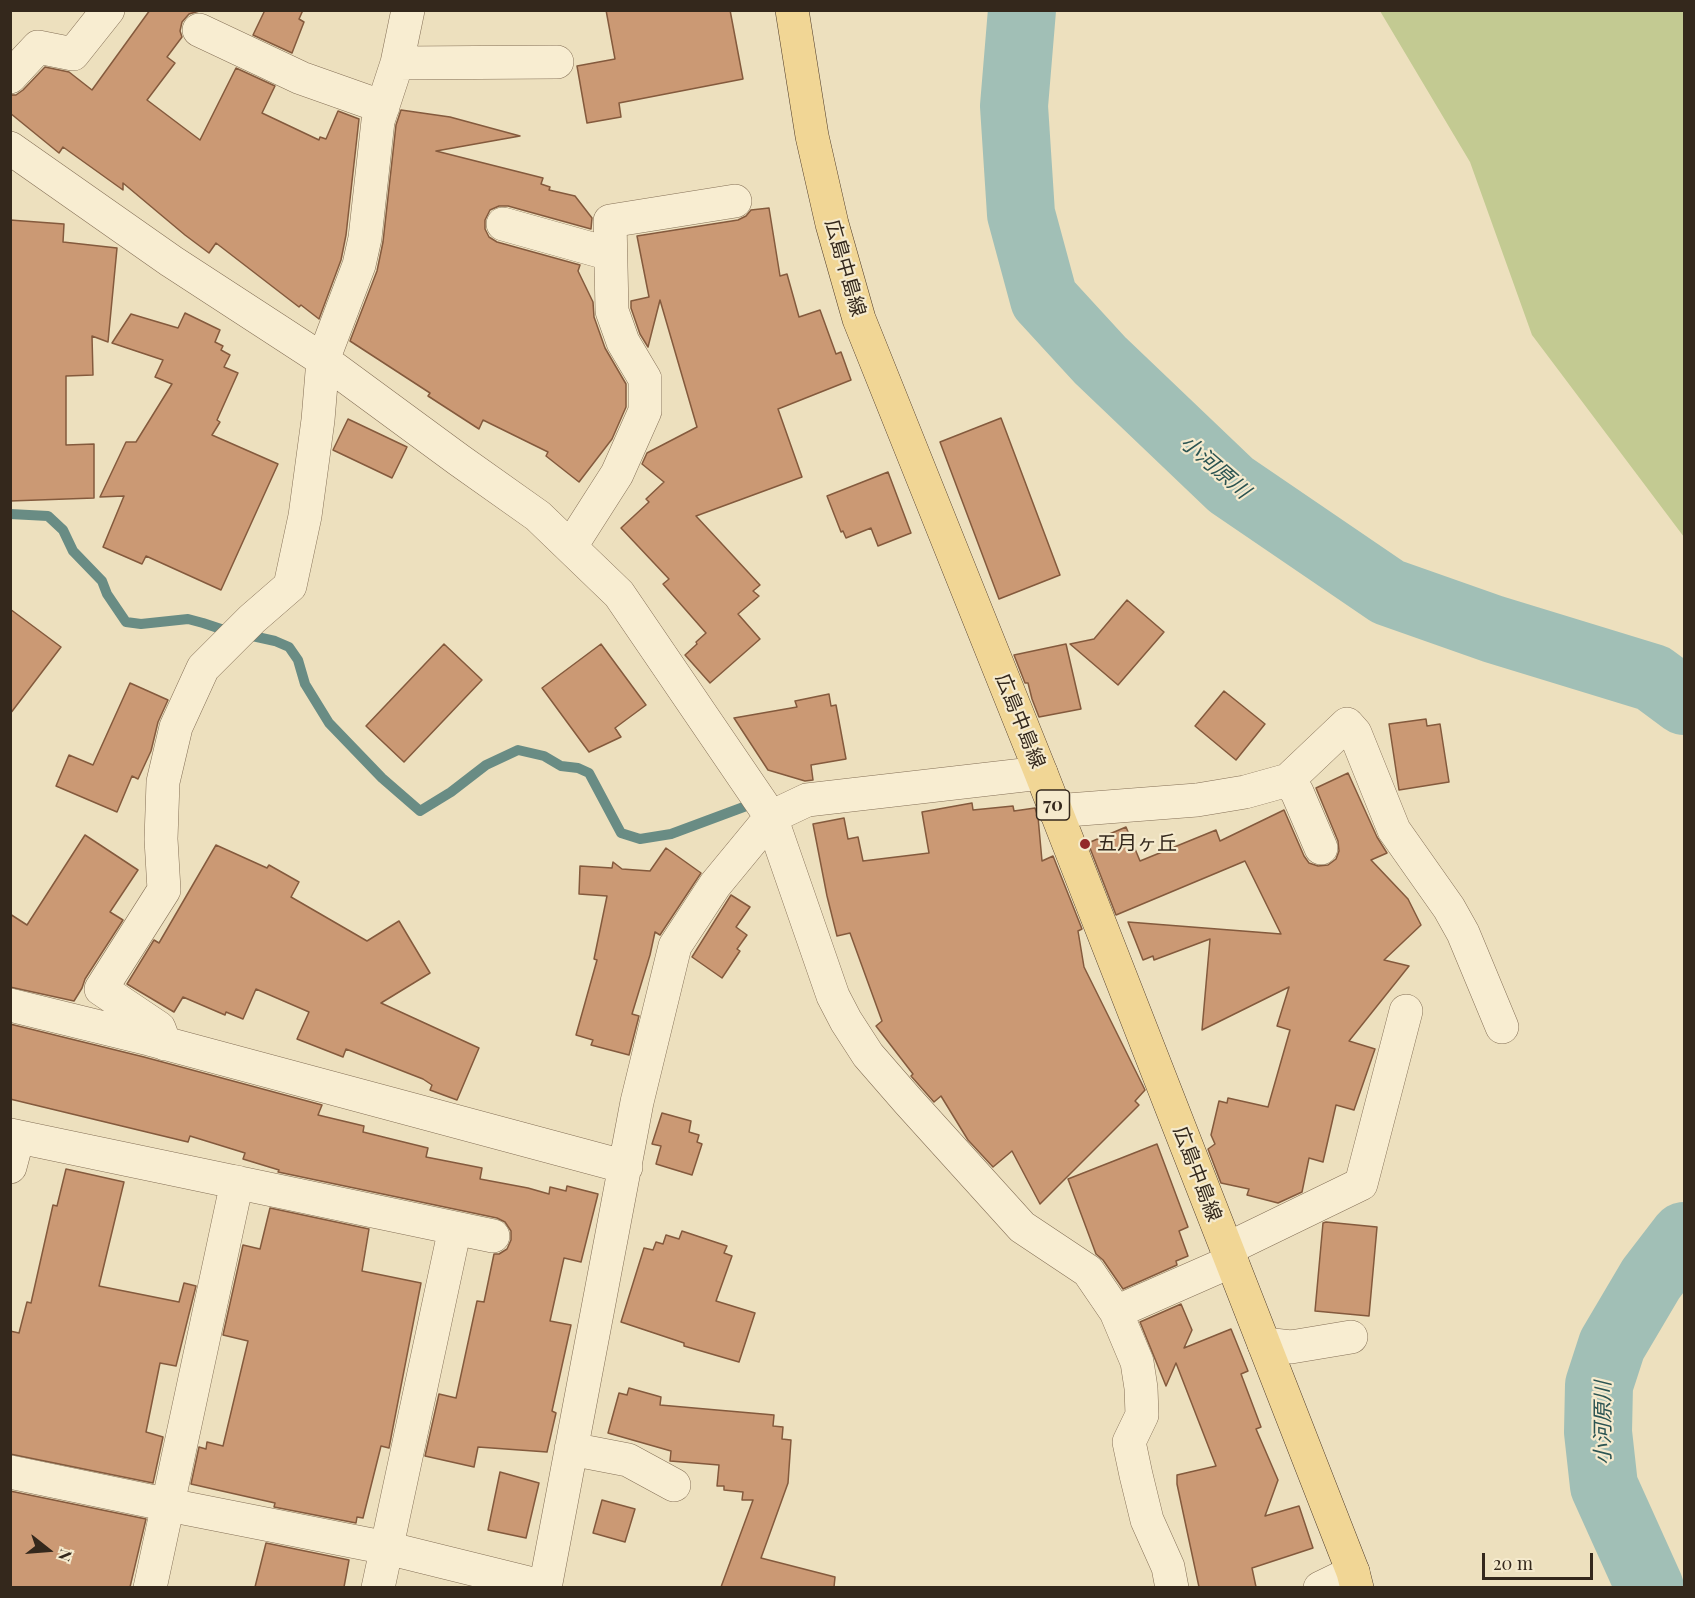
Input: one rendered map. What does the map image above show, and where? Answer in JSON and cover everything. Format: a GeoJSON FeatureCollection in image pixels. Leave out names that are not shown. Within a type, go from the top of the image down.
{"type":"FeatureCollection","features":[{"type":"Feature","properties":{"kind":"main road","name":"広島中島線"},"geometry":{"type":"LineString","coordinates":[[792,10],[812,136],[832,224],[859,319],[1041,773],[1355,1580]]}},
{"type":"Feature","properties":{"kind":"street"},"geometry":{"type":"LineString","coordinates":[[10,77],[38,47],[73,54],[108,10]]}},
{"type":"Feature","properties":{"kind":"street"},"geometry":{"type":"LineString","coordinates":[[165,1044],[159,1028],[101,989],[164,890],[161,839],[163,782],[176,727],[202,668],[290,586],[305,516],[318,420],[323,360],[359,265],[365,238],[378,121],[397,63],[408,10]]}},
{"type":"Feature","properties":{"kind":"street"},"geometry":{"type":"LineString","coordinates":[[200,30],[302,78],[382,107]]}},
{"type":"Feature","properties":{"kind":"street"},"geometry":{"type":"LineString","coordinates":[[397,63],[557,62]]}},
{"type":"Feature","properties":{"kind":"street"},"geometry":{"type":"LineString","coordinates":[[10,148],[171,261],[323,360],[538,516],[619,594],[771,817],[833,996],[868,1055],[1022,1227],[1088,1271],[1116,1312],[1137,1362],[1141,1388],[1142,1415],[1130,1442],[1147,1520],[1168,1567],[1172,1587]]}},
{"type":"Feature","properties":{"kind":"street"},"geometry":{"type":"LineString","coordinates":[[571,546],[617,474],[645,411],[645,379],[623,342],[612,311],[610,221],[735,201]]}},
{"type":"Feature","properties":{"kind":"street"},"geometry":{"type":"LineString","coordinates":[[503,224],[610,254]]}},
{"type":"Feature","properties":{"kind":"street"},"geometry":{"type":"LineString","coordinates":[[1055,811],[1197,800],[1245,792],[1288,780],[1347,724],[1355,733],[1394,830],[1449,908],[1463,933],[1502,1028]]}},
{"type":"Feature","properties":{"kind":"street"},"geometry":{"type":"LineString","coordinates":[[10,1472],[169,1506],[387,1548],[545,1587],[637,1102],[675,946],[715,885],[771,817],[807,800],[1041,773]]}},
{"type":"Feature","properties":{"kind":"street"},"geometry":{"type":"LineString","coordinates":[[1288,780],[1297,792],[1322,848]]}},
{"type":"Feature","properties":{"kind":"street"},"geometry":{"type":"LineString","coordinates":[[10,1005],[626,1167]]}},
{"type":"Feature","properties":{"kind":"street"},"geometry":{"type":"LineString","coordinates":[[1116,1312],[1229,1255],[1361,1184],[1406,1011]]}},
{"type":"Feature","properties":{"kind":"street"},"geometry":{"type":"LineString","coordinates":[[13,1146],[237,1182],[493,1236]]}},
{"type":"Feature","properties":{"kind":"street"},"geometry":{"type":"LineString","coordinates":[[150,1587],[237,1182]]}},
{"type":"Feature","properties":{"kind":"street"},"geometry":{"type":"LineString","coordinates":[[378,1587],[455,1228]]}},
{"type":"Feature","properties":{"kind":"street"},"geometry":{"type":"LineString","coordinates":[[1264,1344],[1291,1347],[1351,1337]]}},
{"type":"Feature","properties":{"kind":"street"},"geometry":{"type":"LineString","coordinates":[[571,1449],[628,1460],[674,1485]]}},
{"type":"Feature","properties":{"kind":"street"},"geometry":{"type":"LineString","coordinates":[[1320,1587],[1355,1580]]}},
{"type":"Feature","properties":{"kind":"green space"},"geometry":{"type":"Polygon","coordinates":[[[1380,11],[1684,11],[1684,537],[1532,335],[1470,162],[1380,11]]]}},
{"type":"Feature","properties":{"kind":"building"},"geometry":{"type":"Polygon","coordinates":[[[150,10],[203,10],[189,14],[182,22],[180,31],[182,37],[167,57],[175,63],[147,100],[200,140],[236,68],[275,86],[262,113],[319,140],[320,137],[326,139],[338,111],[359,119],[341,260],[319,319],[301,305],[299,307],[216,243],[209,253],[123,183],[123,190],[63,147],[59,153],[10,113],[10,95],[16,95],[23,90],[45,67],[69,72],[92,90],[150,10]]]}},
{"type":"Feature","properties":{"kind":"building"},"geometry":{"type":"Polygon","coordinates":[[[265,10],[303,10],[299,19],[304,22],[292,53],[253,35],[265,10]]]}},
{"type":"Feature","properties":{"kind":"building"},"geometry":{"type":"Polygon","coordinates":[[[606,10],[730,10],[743,79],[619,103],[621,117],[587,123],[577,66],[615,59],[606,10]]]}},
{"type":"Feature","properties":{"kind":"building"},"geometry":{"type":"Polygon","coordinates":[[[401,110],[450,117],[520,136],[436,151],[543,178],[541,184],[550,187],[549,190],[575,196],[592,218],[591,229],[508,206],[499,206],[490,210],[485,220],[485,229],[489,237],[497,242],[580,265],[578,271],[593,302],[594,317],[605,348],[626,384],[626,407],[612,439],[579,482],[546,456],[548,452],[483,420],[479,429],[428,396],[430,393],[350,341],[377,271],[383,242],[396,125],[401,110]]]}},
{"type":"Feature","properties":{"kind":"building"},"geometry":{"type":"Polygon","coordinates":[[[769,208],[780,276],[787,274],[799,317],[820,310],[836,354],[841,352],[851,380],[778,409],[802,477],[696,516],[760,585],[753,591],[759,596],[738,614],[760,639],[710,683],[685,655],[706,633],[663,584],[669,579],[621,528],[649,502],[646,499],[664,482],[642,464],[647,453],[697,427],[660,300],[648,347],[640,334],[631,308],[631,301],[649,297],[637,236],[738,220],[751,210],[769,208]]]}},
{"type":"Feature","properties":{"kind":"building"},"geometry":{"type":"Polygon","coordinates":[[[10,220],[64,224],[63,242],[117,248],[108,342],[92,336],[93,375],[66,376],[66,445],[94,444],[94,498],[10,501],[10,220]]]}},
{"type":"Feature","properties":{"kind":"building"},"geometry":{"type":"Polygon","coordinates":[[[185,313],[220,330],[215,342],[223,346],[221,350],[230,355],[224,367],[238,373],[217,420],[220,422],[212,435],[278,464],[221,590],[146,556],[142,564],[103,547],[124,496],[100,497],[126,442],[136,442],[172,384],[155,377],[163,360],[112,343],[131,314],[178,328],[185,313]]]}},
{"type":"Feature","properties":{"kind":"building"},"geometry":{"type":"Polygon","coordinates":[[[1001,418],[1060,575],[999,599],[940,442],[1001,418]]]}},
{"type":"Feature","properties":{"kind":"building"},"geometry":{"type":"Polygon","coordinates":[[[348,419],[407,447],[392,478],[333,450],[348,419]]]}},
{"type":"Feature","properties":{"kind":"building"},"geometry":{"type":"Polygon","coordinates":[[[888,472],[911,533],[878,546],[871,528],[846,538],[843,531],[841,532],[827,496],[888,472]]]}},
{"type":"Feature","properties":{"kind":"building"},"geometry":{"type":"Polygon","coordinates":[[[1127,600],[1164,632],[1118,685],[1070,644],[1094,639],[1127,600]]]}},
{"type":"Feature","properties":{"kind":"building"},"geometry":{"type":"Polygon","coordinates":[[[10,609],[61,647],[10,714],[10,609]]]}},
{"type":"Feature","properties":{"kind":"building"},"geometry":{"type":"Polygon","coordinates":[[[444,644],[482,680],[404,762],[366,726],[444,644]]]}},
{"type":"Feature","properties":{"kind":"building"},"geometry":{"type":"Polygon","coordinates":[[[601,644],[646,705],[615,728],[621,737],[589,752],[542,688],[601,644]]]}},
{"type":"Feature","properties":{"kind":"building"},"geometry":{"type":"Polygon","coordinates":[[[1066,644],[1081,709],[1039,717],[1028,683],[1025,683],[1014,655],[1066,644]]]}},
{"type":"Feature","properties":{"kind":"building"},"geometry":{"type":"Polygon","coordinates":[[[130,683],[168,700],[158,722],[151,751],[138,779],[132,776],[117,812],[56,786],[69,755],[93,765],[130,683]]]}},
{"type":"Feature","properties":{"kind":"building"},"geometry":{"type":"Polygon","coordinates":[[[1224,691],[1265,724],[1236,760],[1195,726],[1224,691]]]}},
{"type":"Feature","properties":{"kind":"building"},"geometry":{"type":"Polygon","coordinates":[[[829,694],[831,706],[836,705],[846,759],[811,765],[813,780],[805,781],[768,770],[734,718],[797,707],[795,701],[829,694]]]}},
{"type":"Feature","properties":{"kind":"building"},"geometry":{"type":"Polygon","coordinates":[[[1426,719],[1427,726],[1440,724],[1449,782],[1399,790],[1389,724],[1426,719]]]}},
{"type":"Feature","properties":{"kind":"building"},"geometry":{"type":"Polygon","coordinates":[[[1348,773],[1377,837],[1387,853],[1371,860],[1408,899],[1421,925],[1384,960],[1409,966],[1349,1041],[1375,1049],[1354,1110],[1336,1105],[1323,1162],[1309,1158],[1302,1192],[1278,1203],[1247,1195],[1249,1189],[1221,1183],[1208,1149],[1215,1144],[1211,1135],[1219,1101],[1227,1103],[1228,1098],[1268,1107],[1290,1030],[1277,1026],[1289,987],[1202,1030],[1210,939],[1154,960],[1153,956],[1143,960],[1128,922],[1281,934],[1245,861],[1116,915],[1088,843],[1126,827],[1140,861],[1216,830],[1220,841],[1284,810],[1309,863],[1318,866],[1328,865],[1336,859],[1339,851],[1338,841],[1316,788],[1348,773]]]}},
{"type":"Feature","properties":{"kind":"building"},"geometry":{"type":"Polygon","coordinates":[[[972,803],[973,810],[1013,806],[1014,811],[1035,808],[1042,861],[1053,856],[1082,929],[1078,931],[1084,967],[1145,1090],[1135,1101],[1139,1105],[1040,1204],[1012,1151],[993,1167],[968,1140],[941,1096],[934,1102],[911,1076],[913,1074],[876,1026],[882,1021],[850,933],[837,936],[813,824],[844,818],[848,839],[858,837],[863,861],[929,853],[922,812],[972,803]]]}},
{"type":"Feature","properties":{"kind":"building"},"geometry":{"type":"Polygon","coordinates":[[[85,835],[138,870],[110,912],[123,920],[85,979],[74,1001],[10,987],[10,914],[27,925],[85,835]]]}},
{"type":"Feature","properties":{"kind":"building"},"geometry":{"type":"Polygon","coordinates":[[[216,845],[267,868],[269,865],[299,882],[291,897],[367,941],[399,921],[430,973],[381,1003],[479,1048],[457,1100],[430,1090],[432,1085],[423,1079],[346,1049],[343,1057],[297,1039],[309,1012],[256,989],[243,1019],[226,1012],[225,1015],[183,997],[174,1012],[127,984],[154,940],[159,943],[216,845]]]}},
{"type":"Feature","properties":{"kind":"building"},"geometry":{"type":"Polygon","coordinates":[[[666,848],[701,873],[660,935],[655,932],[632,1014],[639,1016],[629,1055],[591,1045],[593,1040],[576,1035],[597,960],[594,959],[607,896],[579,894],[580,866],[612,868],[613,862],[622,869],[650,871],[666,848]]]}},
{"type":"Feature","properties":{"kind":"building"},"geometry":{"type":"Polygon","coordinates":[[[731,895],[750,907],[736,927],[747,935],[737,949],[740,951],[722,978],[692,957],[731,895]]]}},
{"type":"Feature","properties":{"kind":"building"},"geometry":{"type":"Polygon","coordinates":[[[10,1024],[322,1105],[318,1115],[364,1126],[363,1132],[428,1148],[426,1157],[482,1168],[480,1179],[549,1194],[550,1187],[566,1191],[567,1186],[598,1194],[581,1262],[564,1258],[550,1321],[571,1325],[552,1411],[556,1413],[547,1452],[478,1447],[474,1467],[425,1456],[439,1394],[456,1398],[477,1301],[484,1302],[494,1254],[507,1249],[511,1240],[511,1231],[505,1222],[497,1218],[278,1172],[279,1170],[243,1159],[245,1153],[190,1136],[188,1142],[10,1099],[10,1024]]]}},
{"type":"Feature","properties":{"kind":"building"},"geometry":{"type":"Polygon","coordinates":[[[662,1113],[691,1121],[689,1132],[699,1135],[697,1142],[702,1144],[692,1175],[656,1164],[661,1146],[652,1144],[662,1113]]]}},
{"type":"Feature","properties":{"kind":"building"},"geometry":{"type":"Polygon","coordinates":[[[1157,1144],[1188,1227],[1179,1231],[1188,1256],[1176,1261],[1177,1265],[1123,1289],[1103,1260],[1096,1254],[1068,1179],[1157,1144]]]}},
{"type":"Feature","properties":{"kind":"building"},"geometry":{"type":"Polygon","coordinates":[[[66,1169],[124,1182],[99,1286],[179,1302],[184,1283],[196,1286],[176,1366],[160,1363],[146,1432],[163,1437],[153,1483],[10,1454],[10,1331],[19,1333],[27,1302],[31,1303],[53,1205],[57,1206],[66,1169]]]}},
{"type":"Feature","properties":{"kind":"building"},"geometry":{"type":"Polygon","coordinates":[[[270,1208],[369,1229],[362,1271],[421,1283],[389,1448],[381,1446],[363,1518],[357,1517],[356,1523],[274,1507],[275,1503],[191,1484],[199,1447],[206,1449],[207,1442],[223,1446],[248,1341],[223,1335],[243,1245],[260,1249],[270,1208]]]}},
{"type":"Feature","properties":{"kind":"building"},"geometry":{"type":"Polygon","coordinates":[[[1323,1223],[1377,1227],[1369,1316],[1315,1311],[1323,1223]]]}},
{"type":"Feature","properties":{"kind":"building"},"geometry":{"type":"Polygon","coordinates":[[[682,1231],[727,1246],[724,1253],[732,1256],[716,1301],[755,1313],[739,1362],[684,1346],[684,1343],[621,1322],[644,1248],[653,1250],[656,1242],[663,1244],[666,1235],[679,1239],[682,1231]]]}},
{"type":"Feature","properties":{"kind":"building"},"geometry":{"type":"Polygon","coordinates":[[[1181,1304],[1192,1330],[1184,1348],[1231,1329],[1248,1371],[1241,1374],[1261,1427],[1256,1429],[1278,1480],[1265,1516],[1299,1506],[1313,1548],[1252,1568],[1256,1587],[1199,1587],[1177,1475],[1216,1466],[1176,1363],[1166,1386],[1140,1322],[1181,1304]]]}},
{"type":"Feature","properties":{"kind":"building"},"geometry":{"type":"Polygon","coordinates":[[[629,1388],[661,1397],[660,1405],[774,1415],[773,1426],[783,1427],[782,1439],[791,1440],[788,1483],[761,1558],[835,1577],[834,1587],[721,1587],[753,1500],[742,1500],[743,1492],[724,1490],[724,1486],[717,1486],[719,1465],[670,1461],[671,1451],[608,1433],[619,1393],[627,1395],[629,1388]]]}},
{"type":"Feature","properties":{"kind":"building"},"geometry":{"type":"Polygon","coordinates":[[[500,1472],[539,1483],[526,1538],[488,1530],[500,1472]]]}},
{"type":"Feature","properties":{"kind":"building"},"geometry":{"type":"Polygon","coordinates":[[[10,1491],[146,1519],[130,1587],[10,1587],[10,1491]]]}},
{"type":"Feature","properties":{"kind":"building"},"geometry":{"type":"Polygon","coordinates":[[[602,1500],[635,1509],[625,1542],[593,1533],[602,1500]]]}},
{"type":"Feature","properties":{"kind":"building"},"geometry":{"type":"Polygon","coordinates":[[[266,1543],[349,1560],[344,1587],[255,1587],[266,1543]]]}},
{"type":"Feature","properties":{"kind":"waterway","name":"小河原川"},"geometry":{"type":"LineString","coordinates":[[1022,10],[1014,106],[1021,214],[1044,299],[1100,360],[1231,485],[1388,592],[1493,629],[1653,678],[1684,701]]}},
{"type":"Feature","properties":{"kind":"waterway"},"geometry":{"type":"LineString","coordinates":[[10,514],[48,516],[63,530],[73,551],[102,581],[107,594],[126,622],[141,624],[188,619],[275,641],[289,647],[298,660],[305,684],[329,723],[382,778],[420,811],[451,792],[486,765],[518,750],[544,756],[561,766],[578,768],[589,773],[621,833],[640,839],[671,834],[749,805]]}},
{"type":"Feature","properties":{"kind":"waterway","name":"小河原川"},"geometry":{"type":"LineString","coordinates":[[1650,1588],[1604,1486],[1598,1432],[1599,1385],[1612,1345],[1651,1279],[1684,1236]]}},
{"type":"Feature","properties":{"kind":"place","name":"五月ヶ丘"},"geometry":{"type":"Point","coordinates":[1085,844]}}]}
